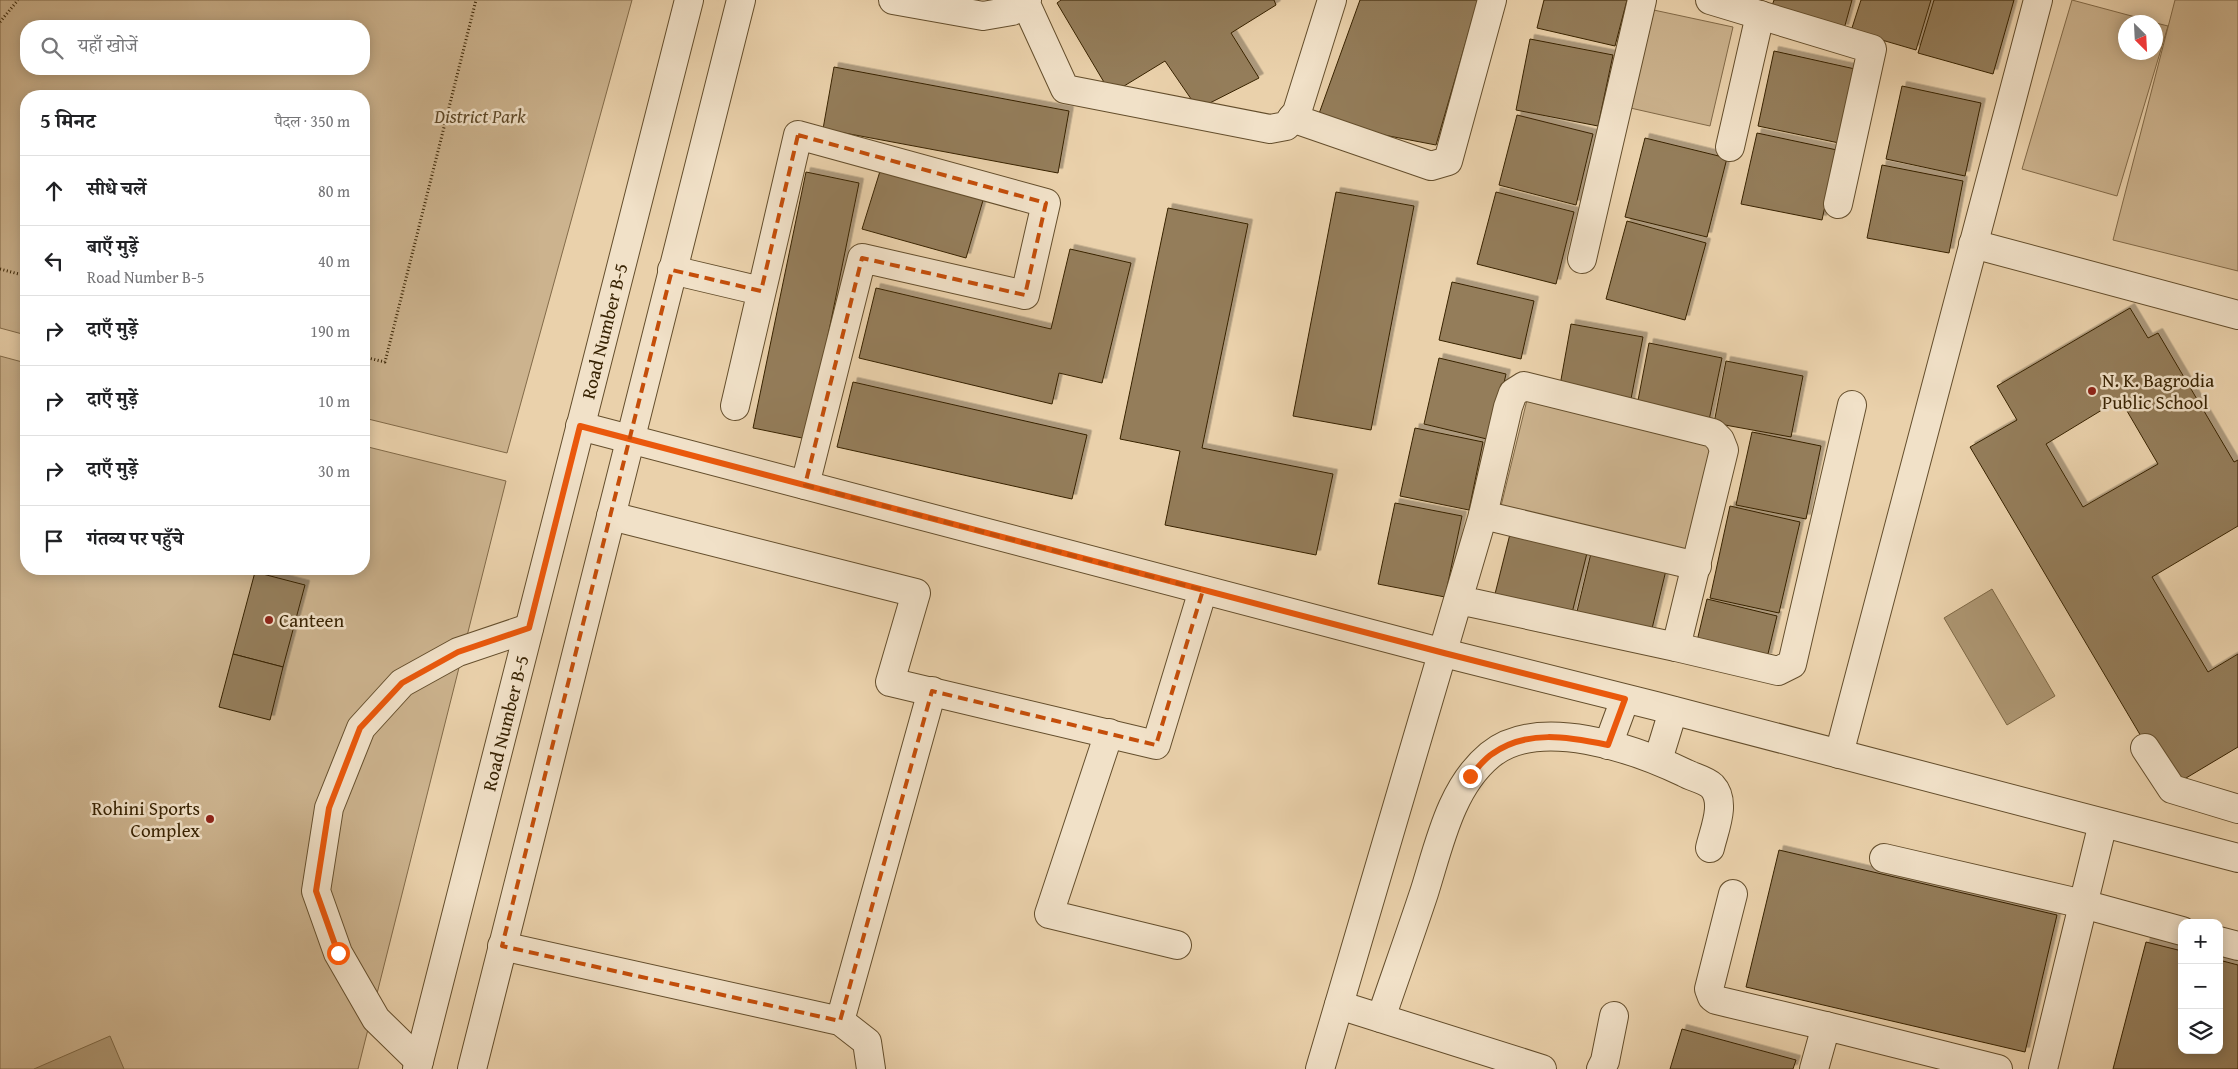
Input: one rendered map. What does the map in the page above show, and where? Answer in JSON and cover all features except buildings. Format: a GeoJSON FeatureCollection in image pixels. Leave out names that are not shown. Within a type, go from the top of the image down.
{"type":"FeatureCollection","features":[{"type":"Feature","properties":{"kind":"street","name":"Road Number B-5"},"geometry":{"type":"LineString","coordinates":[[418,1065],[689,0]]}},
{"type":"Feature","properties":{"kind":"street"},"geometry":{"type":"LineString","coordinates":[[480,1067],[502,946],[740,0]]}},
{"type":"Feature","properties":{"kind":"street"},"geometry":{"type":"LineString","coordinates":[[893,0],[983,16],[1012,11],[1027,2],[1064,89],[1270,130],[1286,126],[1297,112],[1332,0]]}},
{"type":"Feature","properties":{"kind":"street"},"geometry":{"type":"LineString","coordinates":[[1292,118],[1431,166],[1438,166],[1448,161],[1492,0]]}},
{"type":"Feature","properties":{"kind":"street"},"geometry":{"type":"LineString","coordinates":[[1582,259],[1642,0]]}},
{"type":"Feature","properties":{"kind":"street"},"geometry":{"type":"LineString","coordinates":[[1710,0],[1872,49],[1838,204]]}},
{"type":"Feature","properties":{"kind":"street"},"geometry":{"type":"LineString","coordinates":[[1839,754],[2038,0]]}},
{"type":"Feature","properties":{"kind":"street"},"geometry":{"type":"LineString","coordinates":[[1730,147],[1760,15]]}},
{"type":"Feature","properties":{"kind":"street"},"geometry":{"type":"LineString","coordinates":[[735,406],[798,135],[1046,203],[1025,296],[862,258],[805,485]]}},
{"type":"Feature","properties":{"kind":"street"},"geometry":{"type":"LineString","coordinates":[[1973,244],[2238,314]]}},
{"type":"Feature","properties":{"kind":"street"},"geometry":{"type":"LineString","coordinates":[[672,270],[761,291]]}},
{"type":"Feature","properties":{"kind":"street"},"geometry":{"type":"LineString","coordinates":[[1320,1069],[1444,653],[1483,515],[1508,407],[1513,393],[1524,386],[1713,433],[1720,440],[1724,450],[1676,647]]}},
{"type":"Feature","properties":{"kind":"street"},"geometry":{"type":"LineString","coordinates":[[1459,600],[1778,671],[1792,664],[1852,405]]}},
{"type":"Feature","properties":{"kind":"street"},"geometry":{"type":"LineString","coordinates":[[580,426],[1444,653],[1673,710],[2238,858]]}},
{"type":"Feature","properties":{"kind":"street"},"geometry":{"type":"LineString","coordinates":[[1483,515],[1697,566]]}},
{"type":"Feature","properties":{"kind":"street"},"geometry":{"type":"LineString","coordinates":[[611,516],[916,593],[890,682],[1156,745],[1203,590]]}},
{"type":"Feature","properties":{"kind":"street"},"geometry":{"type":"LineString","coordinates":[[418,1065],[376,1019],[338,953],[316,891],[329,808],[360,728],[402,683],[458,652],[529,628]]}},
{"type":"Feature","properties":{"kind":"street"},"geometry":{"type":"LineString","coordinates":[[840,1021],[932,691]]}},
{"type":"Feature","properties":{"kind":"street"},"geometry":{"type":"LineString","coordinates":[[1608,745],[1625,699]]}},
{"type":"Feature","properties":{"kind":"street"},"geometry":{"type":"LineString","coordinates":[[1658,760],[1673,710]]}},
{"type":"Feature","properties":{"kind":"street"},"geometry":{"type":"LineString","coordinates":[[1108,733],[1049,914],[1177,945]]}},
{"type":"Feature","properties":{"kind":"street"},"geometry":{"type":"LineString","coordinates":[[1381,1018],[1452,809],[1470,776],[1491,754],[1519,740],[1564,736],[1608,745],[1658,760],[1712,786],[1718,797],[1719,812],[1710,848]]}},
{"type":"Feature","properties":{"kind":"street"},"geometry":{"type":"LineString","coordinates":[[2145,748],[2172,789],[2238,810]]}},
{"type":"Feature","properties":{"kind":"street"},"geometry":{"type":"LineString","coordinates":[[2043,1069],[2103,823]]}},
{"type":"Feature","properties":{"kind":"street"},"geometry":{"type":"LineString","coordinates":[[1884,858],[2083,904],[2178,930]]}},
{"type":"Feature","properties":{"kind":"street"},"geometry":{"type":"LineString","coordinates":[[1733,894],[1709,990],[1712,997],[1716,1000],[1826,1026],[1949,1063],[1998,1069]]}},
{"type":"Feature","properties":{"kind":"street"},"geometry":{"type":"LineString","coordinates":[[2223,942],[2238,946]]}},
{"type":"Feature","properties":{"kind":"street"},"geometry":{"type":"LineString","coordinates":[[502,946],[840,1021],[867,1042],[871,1069]]}},
{"type":"Feature","properties":{"kind":"street"},"geometry":{"type":"LineString","coordinates":[[1340,1005],[1542,1069]]}},
{"type":"Feature","properties":{"kind":"street"},"geometry":{"type":"LineString","coordinates":[[1601,1069],[1605,1061],[1614,1016]]}},
{"type":"Feature","properties":{"kind":"street"},"geometry":{"type":"LineString","coordinates":[[1814,1069],[1826,1026]]}},
{"type":"Feature","properties":{"kind":"path"},"geometry":{"type":"LineString","coordinates":[[0,22],[18,0]]}},
{"type":"Feature","properties":{"kind":"path"},"geometry":{"type":"LineString","coordinates":[[370,358],[385,362],[476,0]]}},
{"type":"Feature","properties":{"kind":"path"},"geometry":{"type":"LineString","coordinates":[[0,269],[20,274]]}},
{"type":"Feature","properties":{"kind":"highlighted area"},"geometry":{"type":"Polygon","coordinates":[[[798,135],[1046,203],[1025,295],[862,258],[805,485],[1203,590],[1156,745],[932,691],[840,1021],[502,946],[672,270],[761,291],[798,135]]]}},
{"type":"Feature","properties":{"kind":"green space","name":"District Park"},"geometry":{"type":"Polygon","coordinates":[[[0,0],[632,0],[507,453],[370,419],[370,90],[20,90],[20,333],[0,328],[0,0]]]}},
{"type":"Feature","properties":{"kind":"green space"},"geometry":{"type":"Polygon","coordinates":[[[2072,0],[2128,15],[2118,15],[2118,60],[2158,60],[2117,196],[2022,169],[2072,0]]]}},
{"type":"Feature","properties":{"kind":"green space"},"geometry":{"type":"Polygon","coordinates":[[[2175,0],[2238,0],[2238,271],[2113,240],[2160,60],[2163,60],[2163,46],[2175,0]]]}},
{"type":"Feature","properties":{"kind":"green space"},"geometry":{"type":"Polygon","coordinates":[[[1649,9],[1733,27],[1710,126],[1626,107],[1649,9]]]}},
{"type":"Feature","properties":{"kind":"green space"},"geometry":{"type":"Polygon","coordinates":[[[2163,25],[2168,26],[2163,43],[2163,25]]]}},
{"type":"Feature","properties":{"kind":"green space","name":"Rohini Sports Complex"},"geometry":{"type":"Polygon","coordinates":[[[0,356],[20,361],[20,575],[370,575],[370,447],[506,481],[358,1069],[0,1069],[0,356]]]}},
{"type":"Feature","properties":{"kind":"green space"},"geometry":{"type":"Polygon","coordinates":[[[1527,400],[1714,444],[1688,550],[1501,506],[1527,400]]]}},
{"type":"Feature","properties":{"kind":"shaded area"},"geometry":{"type":"Polygon","coordinates":[[[1992,589],[2055,696],[2007,725],[1944,618],[1992,589]]]}},
{"type":"Feature","properties":{"kind":"shaded area"},"geometry":{"type":"Polygon","coordinates":[[[110,1036],[124,1069],[34,1069],[110,1036]]]}},
{"type":"Feature","properties":{"kind":"place","name":"N. K. Bagrodia Public School"},"geometry":{"type":"Point","coordinates":[2092,391]}},
{"type":"Feature","properties":{"kind":"place","name":"Canteen"},"geometry":{"type":"Point","coordinates":[269,620]}},
{"type":"Feature","properties":{"kind":"place","name":"Rohini Sports Complex"},"geometry":{"type":"Point","coordinates":[210,819]}},
{"type":"Feature","properties":{"kind":"route"},"geometry":{"type":"LineString","coordinates":[[338,953],[316,891],[329,808],[360,728],[402,683],[458,652],[529,628],[580,426],[1625,699],[1608,745],[1564,736],[1519,740],[1491,754],[1470,776]]}}]}
